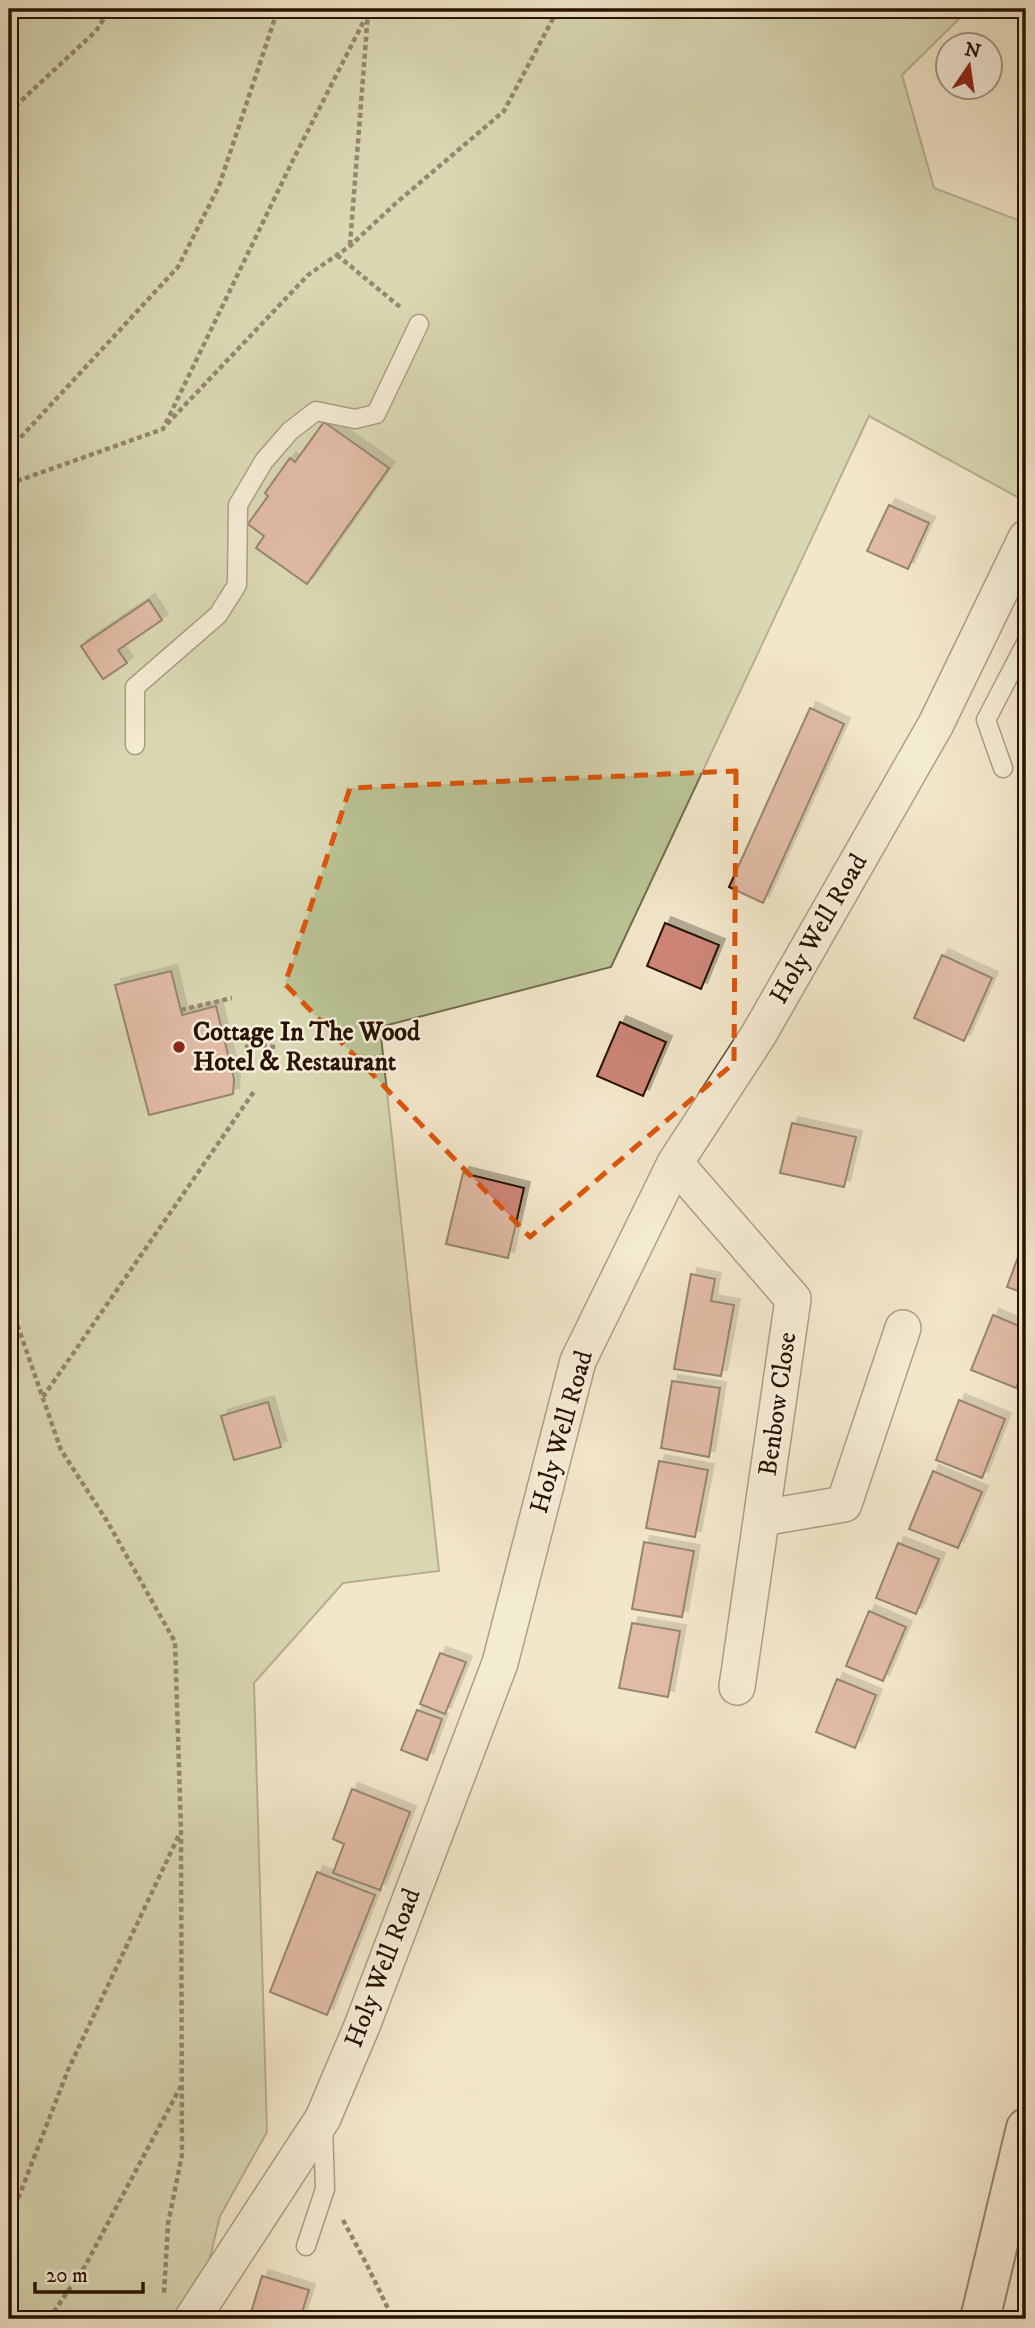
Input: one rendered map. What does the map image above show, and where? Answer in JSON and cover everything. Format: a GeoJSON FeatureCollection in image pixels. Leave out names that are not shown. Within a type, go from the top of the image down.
{"type":"FeatureCollection","features":[{"type":"Feature","properties":{"kind":"highway"},"geometry":{"type":"LineString","coordinates":[[980,2319],[1026,2129]]}},
{"type":"Feature","properties":{"kind":"street","name":"Holy Well Road"},"geometry":{"type":"LineString","coordinates":[[178,2312],[323,2118],[367,2013],[500,1663],[578,1361],[675,1163],[759,1034],[936,724],[1026,538]]}},
{"type":"Feature","properties":{"kind":"street","name":"Benbow Close"},"geometry":{"type":"LineString","coordinates":[[675,1163],[793,1299],[737,1687]]}},
{"type":"Feature","properties":{"kind":"street"},"geometry":{"type":"LineString","coordinates":[[762,1518],[844,1504],[903,1328]]}},
{"type":"Feature","properties":{"kind":"lane"},"geometry":{"type":"LineString","coordinates":[[135,745],[135,687],[218,615],[237,585],[238,505],[264,461],[289,431],[316,411],[355,419],[376,414],[419,324]]}},
{"type":"Feature","properties":{"kind":"lane"},"geometry":{"type":"LineString","coordinates":[[1003,768],[986,720],[1026,643]]}},
{"type":"Feature","properties":{"kind":"lane"},"geometry":{"type":"LineString","coordinates":[[306,2246],[325,2189],[323,2118]]}},
{"type":"Feature","properties":{"kind":"path"},"geometry":{"type":"LineString","coordinates":[[9,112],[96,31],[110,9]]}},
{"type":"Feature","properties":{"kind":"path"},"geometry":{"type":"LineString","coordinates":[[9,450],[178,267],[219,186],[278,9]]}},
{"type":"Feature","properties":{"kind":"path"},"geometry":{"type":"LineString","coordinates":[[350,246],[369,9]]}},
{"type":"Feature","properties":{"kind":"path"},"geometry":{"type":"LineString","coordinates":[[163,429],[369,9]]}},
{"type":"Feature","properties":{"kind":"path"},"geometry":{"type":"LineString","coordinates":[[9,484],[163,429],[308,275],[350,246],[504,111],[558,9]]}},
{"type":"Feature","properties":{"kind":"path"},"geometry":{"type":"LineString","coordinates":[[337,255],[419,324]]}},
{"type":"Feature","properties":{"kind":"path"},"geometry":{"type":"LineString","coordinates":[[181,1010],[232,998]]}},
{"type":"Feature","properties":{"kind":"path"},"geometry":{"type":"LineString","coordinates":[[245,1046],[276,1047]]}},
{"type":"Feature","properties":{"kind":"path"},"geometry":{"type":"LineString","coordinates":[[42,1398],[256,1090]]}},
{"type":"Feature","properties":{"kind":"path"},"geometry":{"type":"LineString","coordinates":[[9,1301],[61,1450],[107,1521],[175,1642],[181,1831],[182,2155],[168,2224],[178,2312]]}},
{"type":"Feature","properties":{"kind":"path"},"geometry":{"type":"LineString","coordinates":[[9,1599],[9,1636]]}},
{"type":"Feature","properties":{"kind":"path"},"geometry":{"type":"LineString","coordinates":[[9,2222],[68,2070],[181,1831]]}},
{"type":"Feature","properties":{"kind":"path"},"geometry":{"type":"LineString","coordinates":[[49,2319],[86,2266],[182,2085]]}},
{"type":"Feature","properties":{"kind":"path"},"geometry":{"type":"LineString","coordinates":[[325,2189],[368,2265],[393,2319]]}},
{"type":"Feature","properties":{"kind":"highlighted area"},"geometry":{"type":"Polygon","coordinates":[[[736,771],[734,1063],[530,1237],[285,984],[350,788],[736,771]]]}},
{"type":"Feature","properties":{"kind":"green space"},"geometry":{"type":"Polygon","coordinates":[[[9,9],[969,9],[946,32],[934,32],[934,43],[902,75],[934,188],[1026,223],[1026,480],[1017,497],[869,416],[611,967],[380,1027],[439,1571],[343,1583],[254,1683],[267,2132],[220,2216],[195,2319],[9,2319],[9,9]]]}},
{"type":"Feature","properties":{"kind":"building"},"geometry":{"type":"Polygon","coordinates":[[[324,422],[389,468],[307,584],[256,548],[264,536],[248,524],[268,496],[265,493],[290,458],[295,462],[324,422]]]}},
{"type":"Feature","properties":{"kind":"building"},"geometry":{"type":"Polygon","coordinates":[[[889,505],[929,523],[908,569],[867,551],[889,505]]]}},
{"type":"Feature","properties":{"kind":"building"},"geometry":{"type":"Polygon","coordinates":[[[149,600],[162,620],[118,650],[127,663],[103,679],[81,646],[149,600]]]}},
{"type":"Feature","properties":{"kind":"building"},"geometry":{"type":"Polygon","coordinates":[[[810,708],[844,724],[763,903],[729,887],[810,708]]]}},
{"type":"Feature","properties":{"kind":"building"},"geometry":{"type":"Polygon","coordinates":[[[665,923],[719,945],[701,989],[647,966],[665,923]]]}},
{"type":"Feature","properties":{"kind":"building"},"geometry":{"type":"Polygon","coordinates":[[[942,955],[992,978],[964,1041],[914,1018],[942,955]]]}},
{"type":"Feature","properties":{"kind":"building","name":"Cottage In The Wood Hotel & Restaurant"},"geometry":{"type":"Polygon","coordinates":[[[171,971],[182,1015],[216,1006],[234,1079],[233,1094],[149,1115],[115,985],[171,971]]]}},
{"type":"Feature","properties":{"kind":"building"},"geometry":{"type":"Polygon","coordinates":[[[620,1022],[666,1042],[643,1096],[597,1076],[620,1022]]]}},
{"type":"Feature","properties":{"kind":"building"},"geometry":{"type":"Polygon","coordinates":[[[792,1123],[856,1137],[844,1187],[780,1173],[792,1123]]]}},
{"type":"Feature","properties":{"kind":"building"},"geometry":{"type":"Polygon","coordinates":[[[463,1173],[524,1188],[508,1258],[446,1244],[463,1173]]]}},
{"type":"Feature","properties":{"kind":"building"},"geometry":{"type":"Polygon","coordinates":[[[1026,1235],[1026,1294],[1007,1287],[1026,1235]]]}},
{"type":"Feature","properties":{"kind":"building"},"geometry":{"type":"Polygon","coordinates":[[[691,1274],[715,1279],[711,1301],[734,1305],[721,1376],[674,1369],[691,1274]]]}},
{"type":"Feature","properties":{"kind":"building"},"geometry":{"type":"Polygon","coordinates":[[[993,1315],[1026,1329],[1026,1363],[1016,1388],[971,1370],[993,1315]]]}},
{"type":"Feature","properties":{"kind":"building"},"geometry":{"type":"Polygon","coordinates":[[[672,1381],[720,1388],[709,1457],[661,1448],[672,1381]]]}},
{"type":"Feature","properties":{"kind":"building"},"geometry":{"type":"Polygon","coordinates":[[[959,1400],[1005,1419],[982,1478],[936,1460],[959,1400]]]}},
{"type":"Feature","properties":{"kind":"building"},"geometry":{"type":"Polygon","coordinates":[[[268,1402],[281,1447],[234,1460],[221,1416],[268,1402]]]}},
{"type":"Feature","properties":{"kind":"building"},"geometry":{"type":"Polygon","coordinates":[[[659,1461],[708,1470],[695,1537],[646,1528],[659,1461]]]}},
{"type":"Feature","properties":{"kind":"building"},"geometry":{"type":"Polygon","coordinates":[[[933,1471],[982,1492],[958,1548],[909,1529],[933,1471]]]}},
{"type":"Feature","properties":{"kind":"building"},"geometry":{"type":"Polygon","coordinates":[[[644,1542],[694,1551],[682,1617],[632,1609],[644,1542]]]}},
{"type":"Feature","properties":{"kind":"building"},"geometry":{"type":"Polygon","coordinates":[[[898,1543],[939,1559],[916,1614],[876,1598],[898,1543]]]}},
{"type":"Feature","properties":{"kind":"building"},"geometry":{"type":"Polygon","coordinates":[[[869,1611],[906,1627],[883,1681],[846,1666],[869,1611]]]}},
{"type":"Feature","properties":{"kind":"building"},"geometry":{"type":"Polygon","coordinates":[[[632,1623],[680,1631],[668,1697],[619,1688],[632,1623]]]}},
{"type":"Feature","properties":{"kind":"building"},"geometry":{"type":"Polygon","coordinates":[[[440,1653],[466,1662],[445,1714],[420,1704],[440,1653]]]}},
{"type":"Feature","properties":{"kind":"building"},"geometry":{"type":"Polygon","coordinates":[[[837,1679],[876,1695],[855,1748],[816,1732],[837,1679]]]}},
{"type":"Feature","properties":{"kind":"building"},"geometry":{"type":"Polygon","coordinates":[[[417,1710],[442,1719],[427,1760],[401,1750],[417,1710]]]}},
{"type":"Feature","properties":{"kind":"building"},"geometry":{"type":"Polygon","coordinates":[[[352,1789],[410,1812],[380,1890],[333,1873],[344,1844],[333,1839],[352,1789]]]}},
{"type":"Feature","properties":{"kind":"building"},"geometry":{"type":"Polygon","coordinates":[[[317,1872],[375,1895],[327,2015],[270,1992],[317,1872]]]}},
{"type":"Feature","properties":{"kind":"building"},"geometry":{"type":"Polygon","coordinates":[[[262,2276],[309,2290],[300,2319],[249,2319],[262,2276]]]}},
{"type":"Feature","properties":{"kind":"place","name":"Cottage In The Wood Hotel & Restaurant"},"geometry":{"type":"Point","coordinates":[179,1047]}}]}
